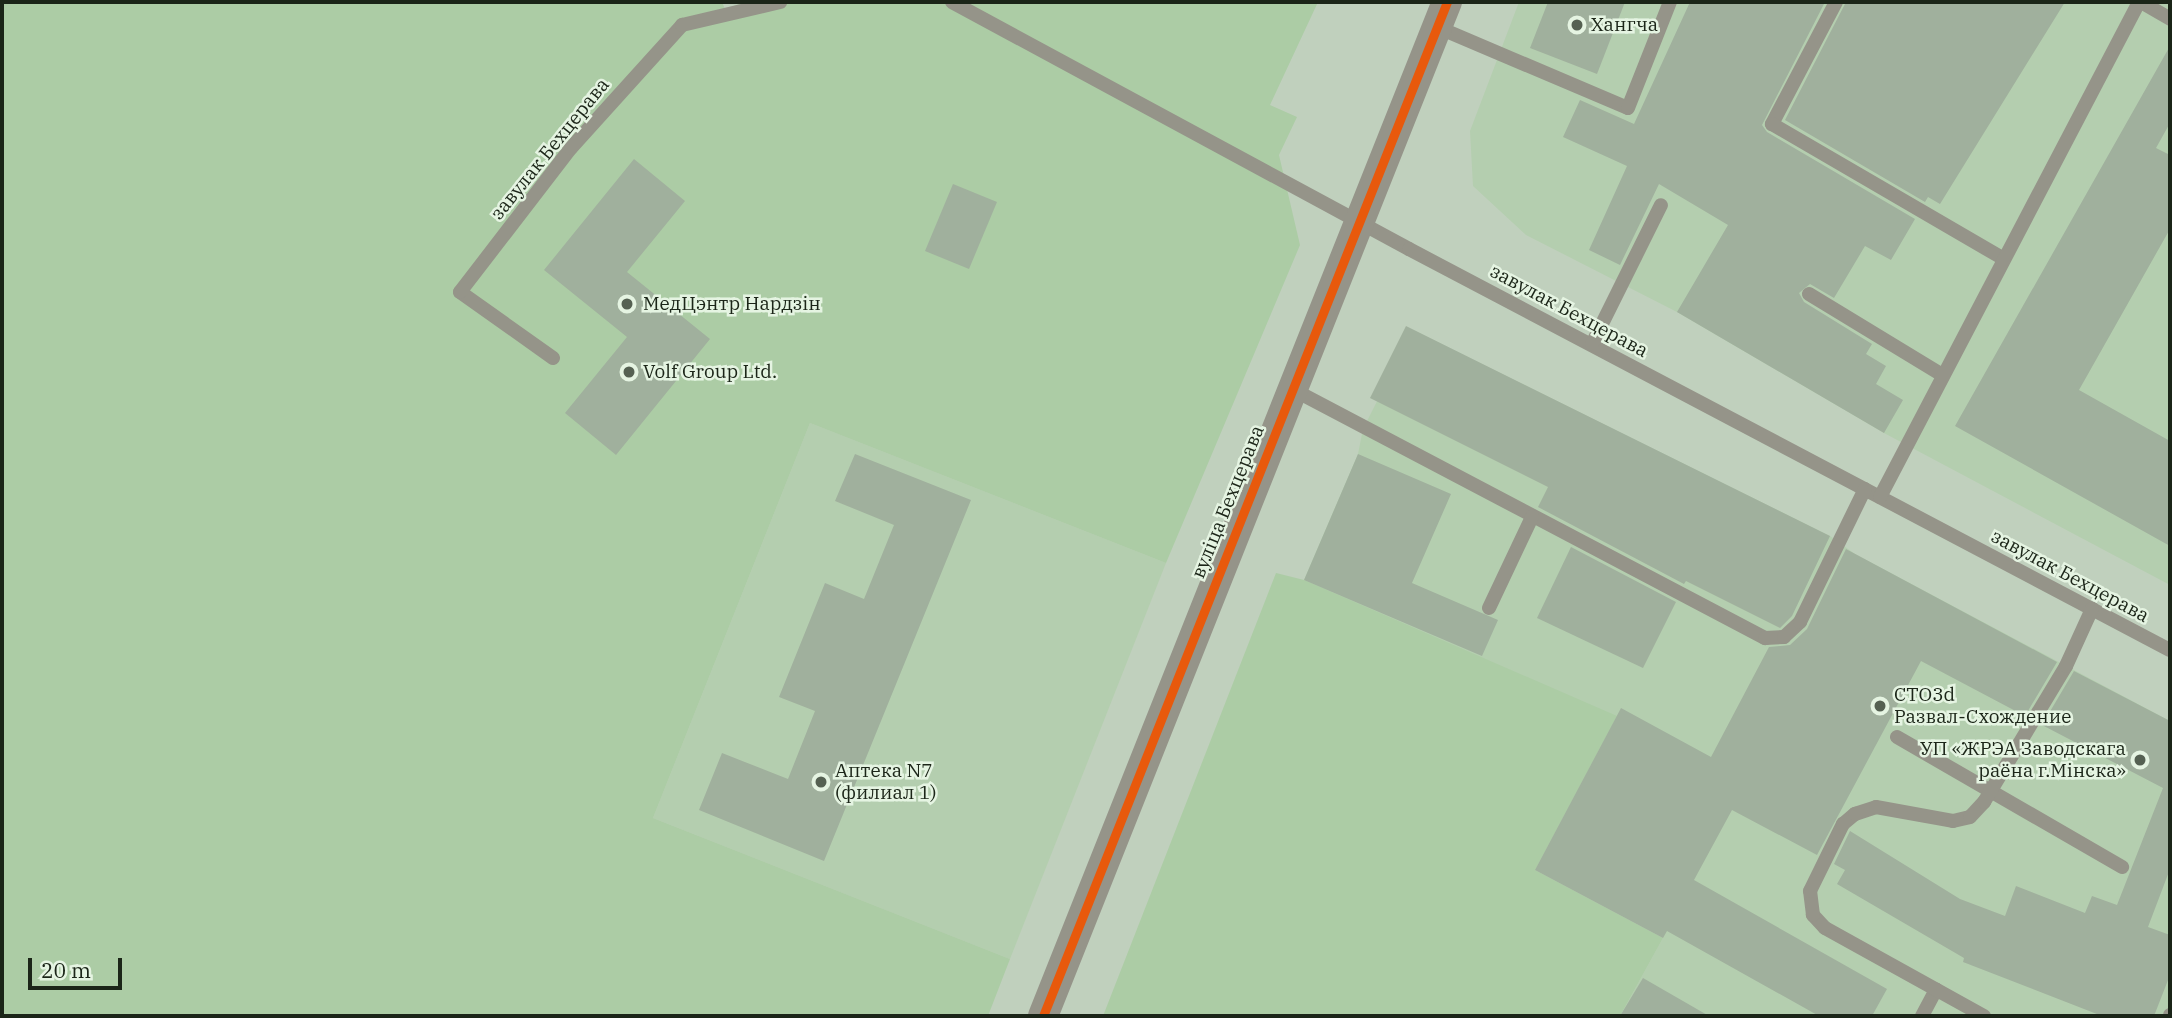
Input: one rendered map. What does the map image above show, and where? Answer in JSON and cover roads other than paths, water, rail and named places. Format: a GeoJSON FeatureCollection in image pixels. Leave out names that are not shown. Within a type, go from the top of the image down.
{"type":"FeatureCollection","features":[{"type":"Feature","properties":{"kind":"street","name":"вуліца Бехцерава"},"geometry":{"type":"LineString","coordinates":[[1043,1016],[1357,221],[1442,14]]}},
{"type":"Feature","properties":{"kind":"lane","name":"завулак Бехцерава"},"geometry":{"type":"LineString","coordinates":[[552,358],[460,292],[571,148],[682,25],[780,2]]}},
{"type":"Feature","properties":{"kind":"lane","name":"завулак Бехцерава"},"geometry":{"type":"LineString","coordinates":[[952,2],[1357,221],[2170,650]]}},
{"type":"Feature","properties":{"kind":"lane"},"geometry":{"type":"LineString","coordinates":[[1442,14],[1628,108],[1670,2]]}},
{"type":"Feature","properties":{"kind":"lane"},"geometry":{"type":"LineString","coordinates":[[1836,2],[1772,124],[2004,259]]}},
{"type":"Feature","properties":{"kind":"lane"},"geometry":{"type":"LineString","coordinates":[[1880,497],[2140,2],[2170,19]]}},
{"type":"Feature","properties":{"kind":"lane"},"geometry":{"type":"LineString","coordinates":[[1592,344],[1661,205]]}},
{"type":"Feature","properties":{"kind":"lane"},"geometry":{"type":"LineString","coordinates":[[1809,294],[1942,375]]}},
{"type":"Feature","properties":{"kind":"lane"},"geometry":{"type":"LineString","coordinates":[[1292,389],[1765,638],[1784,637],[1800,622],[1865,489]]}},
{"type":"Feature","properties":{"kind":"lane"},"geometry":{"type":"LineString","coordinates":[[1489,608],[1532,517]]}},
{"type":"Feature","properties":{"kind":"lane"},"geometry":{"type":"LineString","coordinates":[[1984,1016],[1825,928],[1813,915],[1810,891],[1843,824],[1855,814],[1876,807],[1953,821],[1970,817],[1990,792],[2066,666],[2092,609]]}},
{"type":"Feature","properties":{"kind":"lane"},"geometry":{"type":"LineString","coordinates":[[1897,737],[2122,867]]}},
{"type":"Feature","properties":{"kind":"lane"},"geometry":{"type":"LineString","coordinates":[[1922,1016],[1936,990]]}},
{"type":"Feature","properties":{"kind":"place","name":"Хангча"},"geometry":{"type":"Point","coordinates":[1577,25]}},
{"type":"Feature","properties":{"kind":"place","name":"МедЦэнтр Нардзін"},"geometry":{"type":"Point","coordinates":[627,304]}},
{"type":"Feature","properties":{"kind":"place","name":"Volf Group Ltd."},"geometry":{"type":"Point","coordinates":[629,372]}},
{"type":"Feature","properties":{"kind":"place","name":"СТО3d Развал-Схождение"},"geometry":{"type":"Point","coordinates":[1880,706]}},
{"type":"Feature","properties":{"kind":"place","name":"УП «ЖРЭА Заводскага раёна г.Мінска»"},"geometry":{"type":"Point","coordinates":[2140,760]}},
{"type":"Feature","properties":{"kind":"place","name":"Аптека N7 (филиал 1)"},"geometry":{"type":"Point","coordinates":[821,782]}}]}
